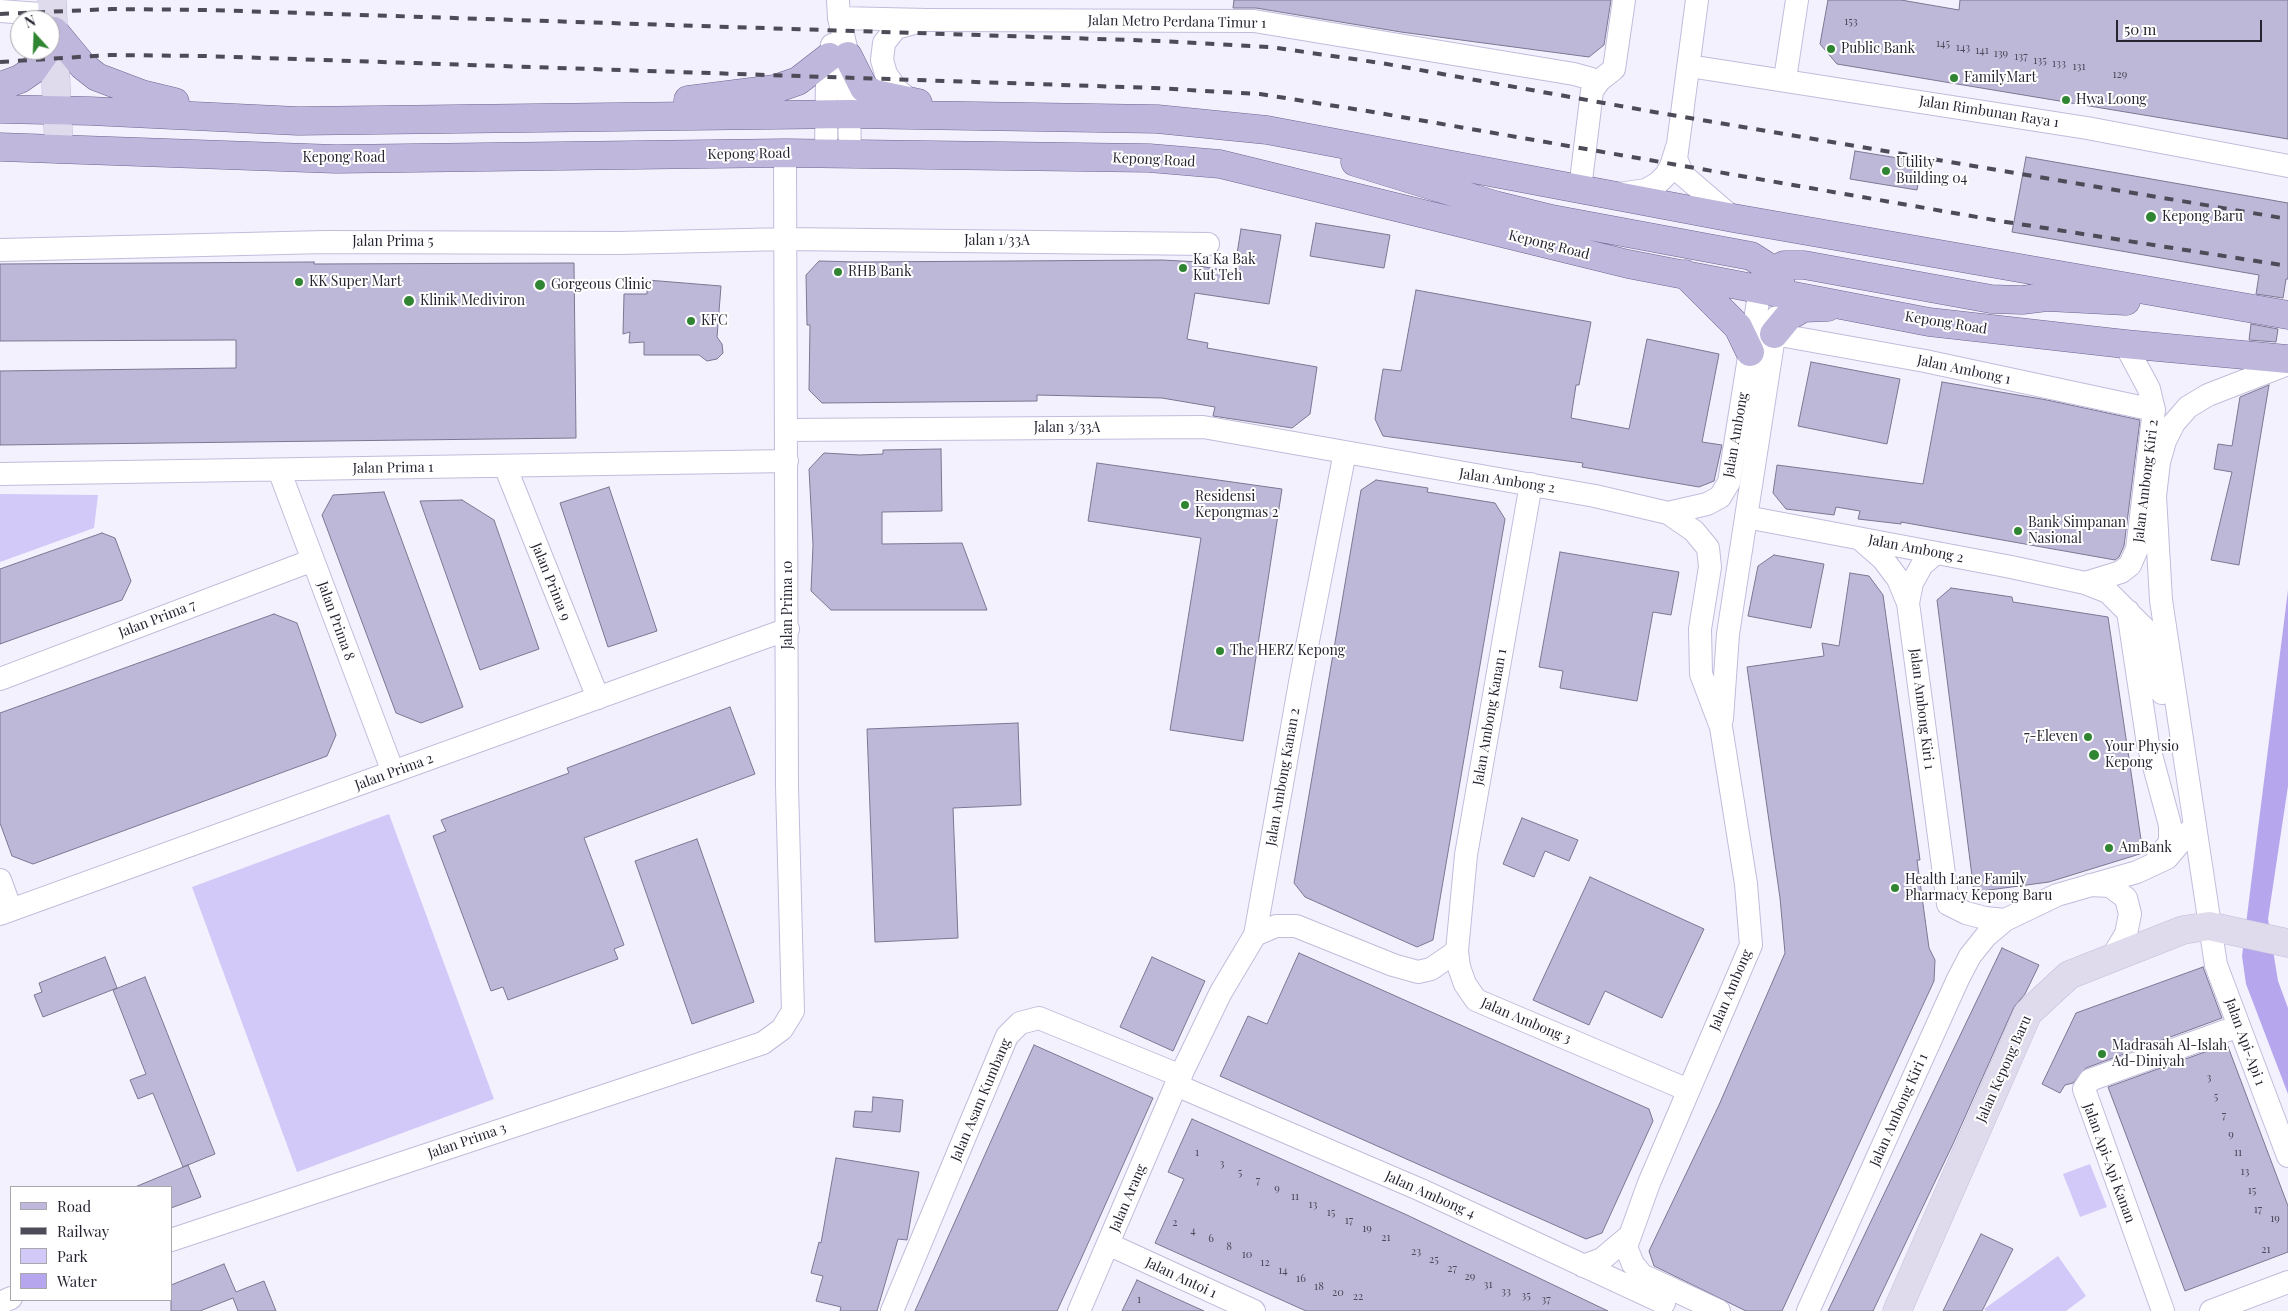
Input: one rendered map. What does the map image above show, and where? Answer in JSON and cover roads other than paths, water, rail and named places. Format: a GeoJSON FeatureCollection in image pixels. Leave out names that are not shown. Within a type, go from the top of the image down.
{"type":"FeatureCollection","features":[{"type":"Feature","properties":{"kind":"main road"},"geometry":{"type":"LineString","coordinates":[[60,39],[83,66],[97,77],[142,94],[228,116]]}},
{"type":"Feature","properties":{"kind":"main road"},"geometry":{"type":"LineString","coordinates":[[505,118],[776,89],[798,81],[839,57],[864,88],[875,94],[980,117]]}},
{"type":"Feature","properties":{"kind":"main road"},"geometry":{"type":"LineString","coordinates":[[0,86],[20,79],[32,70],[37,60]]}},
{"type":"Feature","properties":{"kind":"main road"},"geometry":{"type":"LineString","coordinates":[[0,110],[59,110],[228,116],[298,121],[838,114],[1157,119],[1267,130],[1733,218],[2288,315]]}},
{"type":"Feature","properties":{"kind":"main road"},"geometry":{"type":"LineString","coordinates":[[1267,130],[1350,161],[1495,205],[1552,219],[1751,256],[1772,284],[1784,265],[1804,265],[1991,299],[2022,300],[2047,297],[2245,307]]}},
{"type":"Feature","properties":{"kind":"main road","name":"Kepong Road"},"geometry":{"type":"LineString","coordinates":[[0,147],[336,159],[786,153],[1149,158],[1220,164],[1608,259],[1685,274],[1772,284],[1847,305],[1929,322],[2124,344],[2288,359]]}},
{"type":"Feature","properties":{"kind":"main road"},"geometry":{"type":"LineString","coordinates":[[1685,274],[1738,327],[1750,352]]}},
{"type":"Feature","properties":{"kind":"main road"},"geometry":{"type":"LineString","coordinates":[[1774,334],[1788,317],[1803,308],[1847,305]]}},
{"type":"Feature","properties":{"kind":"street"},"geometry":{"type":"LineString","coordinates":[[1580,189],[1592,91],[1599,81],[1614,69],[1624,0]]}},
{"type":"Feature","properties":{"kind":"street"},"geometry":{"type":"LineString","coordinates":[[1697,0],[1676,159],[1683,175],[1733,218]]}},
{"type":"Feature","properties":{"kind":"street"},"geometry":{"type":"LineString","coordinates":[[1785,80],[1797,0]]}},
{"type":"Feature","properties":{"kind":"street"},"geometry":{"type":"LineString","coordinates":[[838,154],[839,9]]}},
{"type":"Feature","properties":{"kind":"street","name":"Jalan Metro Perdana Timur 1"},"geometry":{"type":"LineString","coordinates":[[839,9],[926,20],[1254,21],[1564,72],[1599,81]]}},
{"type":"Feature","properties":{"kind":"street"},"geometry":{"type":"LineString","coordinates":[[912,102],[897,90],[886,74],[882,60],[884,43],[896,28],[926,20]]}},
{"type":"Feature","properties":{"kind":"street"},"geometry":{"type":"LineString","coordinates":[[54,60],[59,110],[59,149]]}},
{"type":"Feature","properties":{"kind":"street","name":"Jalan Rimbunan Raya 1"},"geometry":{"type":"LineString","coordinates":[[1689,66],[2086,128],[2288,166]]}},
{"type":"Feature","properties":{"kind":"street"},"geometry":{"type":"LineString","coordinates":[[1611,194],[1646,190],[1658,183],[1671,166],[1679,139]]}},
{"type":"Feature","properties":{"kind":"street","name":"Jalan Prima 10"},"geometry":{"type":"LineString","coordinates":[[762,1044],[782,1029],[793,1011],[787,786],[786,153]]}},
{"type":"Feature","properties":{"kind":"street","name":"Jalan 1/33A"},"geometry":{"type":"LineString","coordinates":[[786,239],[1208,244]]}},
{"type":"Feature","properties":{"kind":"street","name":"Jalan Prima 5"},"geometry":{"type":"LineString","coordinates":[[0,250],[325,242],[620,243],[786,239]]}},
{"type":"Feature","properties":{"kind":"street","name":"Jalan Ambong"},"geometry":{"type":"LineString","coordinates":[[1721,727],[1728,634],[1774,334],[1772,284]]}},
{"type":"Feature","properties":{"kind":"street","name":"Jalan Ambong"},"geometry":{"type":"LineString","coordinates":[[1668,513],[1707,504],[1720,497],[1729,482],[1750,352],[1772,284]]}},
{"type":"Feature","properties":{"kind":"street","name":"Jalan Ambong 1"},"geometry":{"type":"LineString","coordinates":[[1774,334],[1925,361],[2154,410]]}},
{"type":"Feature","properties":{"kind":"street","name":"Jalan Ambong Kiri 2"},"geometry":{"type":"LineString","coordinates":[[2085,583],[2122,572],[2130,565],[2137,549],[2154,410],[2149,389],[2124,344]]}},
{"type":"Feature","properties":{"kind":"street","name":"Jalan Ambong Kiri 2"},"geometry":{"type":"LineString","coordinates":[[2209,926],[2161,600],[2155,496],[2159,462],[2174,423],[2188,407],[2208,395],[2288,364]]}},
{"type":"Feature","properties":{"kind":"street","name":"Jalan 3/33A"},"geometry":{"type":"LineString","coordinates":[[787,430],[1204,427],[1345,452]]}},
{"type":"Feature","properties":{"kind":"street","name":"Jalan Ambong 2"},"geometry":{"type":"LineString","coordinates":[[1345,452],[1531,484],[1668,513]]}},
{"type":"Feature","properties":{"kind":"street","name":"Jalan Ambong Kanan 2"},"geometry":{"type":"LineString","coordinates":[[1179,1081],[1221,992],[1255,935],[1301,677],[1345,452]]}},
{"type":"Feature","properties":{"kind":"street","name":"Jalan Prima 1"},"geometry":{"type":"LineString","coordinates":[[0,474],[786,461]]}},
{"type":"Feature","properties":{"kind":"street","name":"Jalan Prima 9"},"geometry":{"type":"LineString","coordinates":[[505,466],[598,698]]}},
{"type":"Feature","properties":{"kind":"street","name":"Jalan Prima 8"},"geometry":{"type":"LineString","coordinates":[[279,470],[393,772]]}},
{"type":"Feature","properties":{"kind":"street","name":"Jalan Ambong Kanan 1"},"geometry":{"type":"LineString","coordinates":[[1457,951],[1466,855],[1531,484]]}},
{"type":"Feature","properties":{"kind":"street","name":"Jalan Ambong"},"geometry":{"type":"LineString","coordinates":[[1627,1238],[1688,1090],[1751,945],[1746,884],[1721,727],[1701,674],[1700,629],[1710,567],[1708,548],[1694,531],[1668,513]]}},
{"type":"Feature","properties":{"kind":"street","name":"Jalan Ambong 2"},"geometry":{"type":"LineString","coordinates":[[1746,517],[1936,552],[2085,583]]}},
{"type":"Feature","properties":{"kind":"street","name":"Jalan Ambong Kiri 1"},"geometry":{"type":"LineString","coordinates":[[1859,538],[1883,559],[1898,579],[1908,603],[1948,904],[1966,913],[1985,918],[2005,920]]}},
{"type":"Feature","properties":{"kind":"street","name":"Jalan Ambong Kiri 1"},"geometry":{"type":"LineString","coordinates":[[1908,603],[1912,583],[1922,565],[1936,552]]}},
{"type":"Feature","properties":{"kind":"street","name":"Jalan Prima 7"},"geometry":{"type":"LineString","coordinates":[[0,679],[313,560]]}},
{"type":"Feature","properties":{"kind":"street","name":"Jalan Ambong Kiri 2"},"geometry":{"type":"LineString","coordinates":[[2085,583],[2108,592],[2147,631],[2195,825]]}},
{"type":"Feature","properties":{"kind":"street"},"geometry":{"type":"LineString","coordinates":[[2128,611],[2148,744],[2170,825],[2170,843],[2160,854],[2137,872]]}},
{"type":"Feature","properties":{"kind":"street","name":"Jalan Prima 2"},"geometry":{"type":"LineString","coordinates":[[6,912],[788,629]]}},
{"type":"Feature","properties":{"kind":"street","name":"Jalan Ambong Kiri 1"},"geometry":{"type":"LineString","coordinates":[[1808,1311],[1958,979],[1970,956],[1980,943],[2005,920],[2057,895],[2137,872],[2166,858],[2195,825]]}},
{"type":"Feature","properties":{"kind":"street"},"geometry":{"type":"LineString","coordinates":[[0,880],[6,912]]}},
{"type":"Feature","properties":{"kind":"street"},"geometry":{"type":"LineString","coordinates":[[2089,885],[2110,886],[2126,898],[2130,914],[2126,934],[2111,959]]}},
{"type":"Feature","properties":{"kind":"street"},"geometry":{"type":"LineString","coordinates":[[1255,935],[1276,926],[1296,926],[1393,965],[1418,972],[1431,969],[1457,951]]}},
{"type":"Feature","properties":{"kind":"street"},"geometry":{"type":"LineString","coordinates":[[2209,926],[2284,943]]}},
{"type":"Feature","properties":{"kind":"street","name":"Jalan Kepong Baru"},"geometry":{"type":"LineString","coordinates":[[1897,1311],[2028,1013],[2069,975],[2183,930],[2209,926]]}},
{"type":"Feature","properties":{"kind":"street","name":"Jalan Api-Api 1"},"geometry":{"type":"LineString","coordinates":[[2209,926],[2216,965],[2288,1156]]}},
{"type":"Feature","properties":{"kind":"street","name":"Jalan Ambong 3"},"geometry":{"type":"LineString","coordinates":[[1457,951],[1459,967],[1465,984],[1476,1000],[1688,1090]]}},
{"type":"Feature","properties":{"kind":"street","name":"Jalan Asam Kumbang"},"geometry":{"type":"LineString","coordinates":[[892,1311],[1007,1036],[1020,1023],[1039,1018],[1179,1081]]}},
{"type":"Feature","properties":{"kind":"street","name":"Jalan Api-Api Kanan"},"geometry":{"type":"LineString","coordinates":[[2163,1311],[2084,1089],[2090,1080],[2239,1026]]}},
{"type":"Feature","properties":{"kind":"street","name":"Jalan Prima 3"},"geometry":{"type":"LineString","coordinates":[[172,1240],[762,1044]]}},
{"type":"Feature","properties":{"kind":"street","name":"Jalan Arang"},"geometry":{"type":"LineString","coordinates":[[1079,1311],[1179,1081]]}},
{"type":"Feature","properties":{"kind":"street","name":"Jalan Ambong 4"},"geometry":{"type":"LineString","coordinates":[[1179,1081],[1421,1190],[1682,1311]]}},
{"type":"Feature","properties":{"kind":"street"},"geometry":{"type":"LineString","coordinates":[[1584,1266],[1602,1260],[1627,1238]]}},
{"type":"Feature","properties":{"kind":"street"},"geometry":{"type":"LineString","coordinates":[[1627,1238],[1626,1247],[1633,1264],[1642,1275],[1720,1311]]}},
{"type":"Feature","properties":{"kind":"street","name":"Jalan Antoi 1"},"geometry":{"type":"LineString","coordinates":[[1108,1244],[1254,1311]]}},
{"type":"Feature","properties":{"kind":"street"},"geometry":{"type":"LineString","coordinates":[[2210,1311],[2288,1282]]}},
{"type":"Feature","properties":{"kind":"water"},"geometry":{"type":"Polygon","coordinates":[[[2288,590],[2288,786],[2268,919],[2278,981],[2288,1008],[2288,1094],[2246,984],[2242,956],[2288,590]]]}},
{"type":"Feature","properties":{"kind":"railway"},"geometry":{"type":"LineString","coordinates":[[0,14],[112,9],[209,10],[1161,41],[1270,47],[1381,63],[1654,112],[2288,219]]}},
{"type":"Feature","properties":{"kind":"railway"},"geometry":{"type":"LineString","coordinates":[[0,62],[110,55],[204,56],[1154,88],[1260,94],[2000,221],[2288,266]]}},
{"type":"Feature","properties":{"kind":"place","name":"Public Bank"},"geometry":{"type":"Point","coordinates":[1831,49]}},
{"type":"Feature","properties":{"kind":"place","name":"FamilyMart"},"geometry":{"type":"Point","coordinates":[1954,78]}},
{"type":"Feature","properties":{"kind":"place","name":"Hwa Loong"},"geometry":{"type":"Point","coordinates":[2066,100]}},
{"type":"Feature","properties":{"kind":"place","name":"Utility Building 04"},"geometry":{"type":"Point","coordinates":[1886,171]}},
{"type":"Feature","properties":{"kind":"place","name":"Kepong Baru"},"geometry":{"type":"Point","coordinates":[2151,217]}},
{"type":"Feature","properties":{"kind":"place","name":"Ka Ka Bak Kut Teh"},"geometry":{"type":"Point","coordinates":[1183,268]}},
{"type":"Feature","properties":{"kind":"place","name":"RHB Bank"},"geometry":{"type":"Point","coordinates":[838,272]}},
{"type":"Feature","properties":{"kind":"place","name":"KK Super Mart"},"geometry":{"type":"Point","coordinates":[299,282]}},
{"type":"Feature","properties":{"kind":"place","name":"Gorgeous Clinic"},"geometry":{"type":"Point","coordinates":[540,285]}},
{"type":"Feature","properties":{"kind":"place","name":"Klinik Mediviron"},"geometry":{"type":"Point","coordinates":[409,301]}},
{"type":"Feature","properties":{"kind":"place","name":"KFC"},"geometry":{"type":"Point","coordinates":[691,321]}},
{"type":"Feature","properties":{"kind":"place","name":"Residensi Kepongmas 2"},"geometry":{"type":"Point","coordinates":[1185,505]}},
{"type":"Feature","properties":{"kind":"place","name":"Bank Simpanan Nasional"},"geometry":{"type":"Point","coordinates":[2018,531]}},
{"type":"Feature","properties":{"kind":"place","name":"The HERZ Kepong"},"geometry":{"type":"Point","coordinates":[1220,651]}},
{"type":"Feature","properties":{"kind":"place","name":"7-Eleven"},"geometry":{"type":"Point","coordinates":[2088,737]}},
{"type":"Feature","properties":{"kind":"place","name":"Your Physio Kepong"},"geometry":{"type":"Point","coordinates":[2094,755]}},
{"type":"Feature","properties":{"kind":"place","name":"AmBank"},"geometry":{"type":"Point","coordinates":[2109,848]}},
{"type":"Feature","properties":{"kind":"place","name":"Health Lane Family Pharmacy Kepong Baru"},"geometry":{"type":"Point","coordinates":[1895,888]}},
{"type":"Feature","properties":{"kind":"place","name":"Madrasah Al-Islah Ad-Diniyah"},"geometry":{"type":"Point","coordinates":[2102,1054]}}]}
